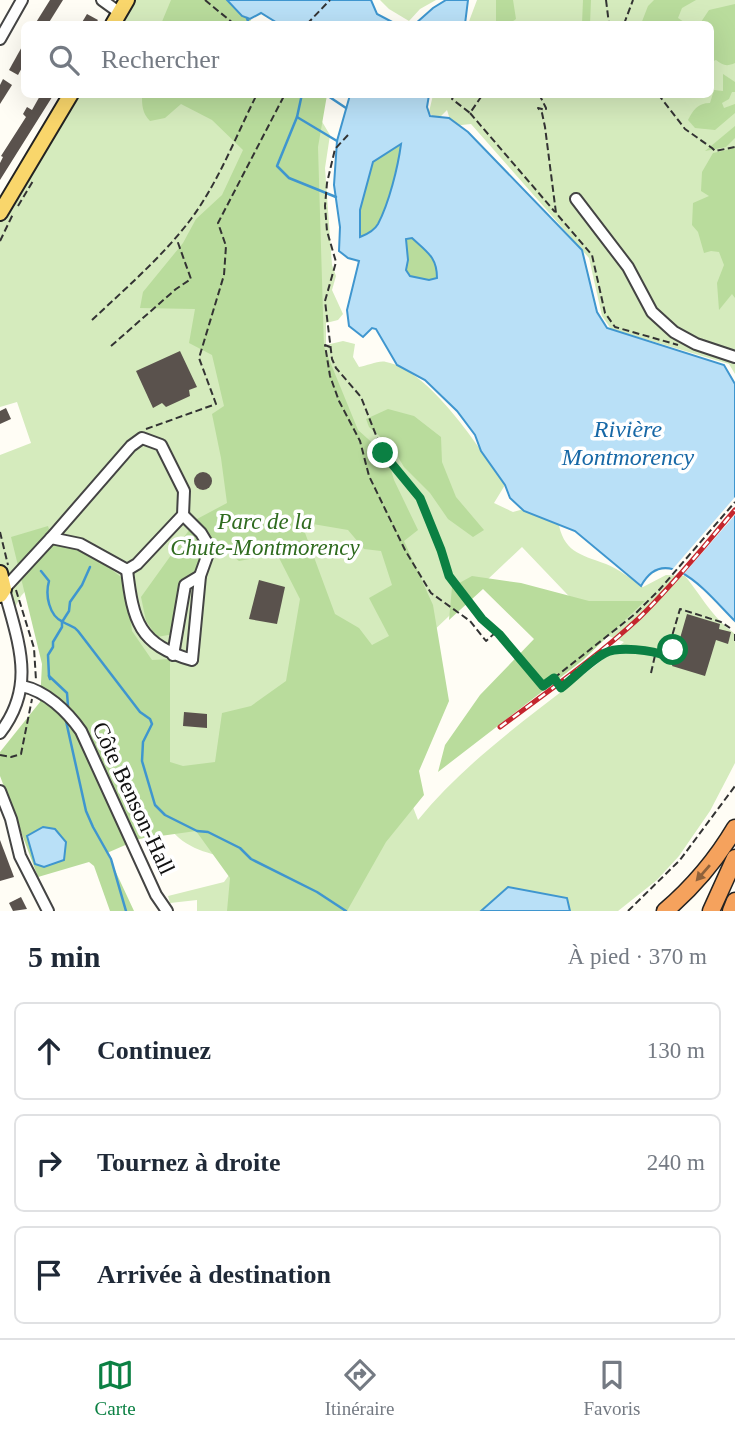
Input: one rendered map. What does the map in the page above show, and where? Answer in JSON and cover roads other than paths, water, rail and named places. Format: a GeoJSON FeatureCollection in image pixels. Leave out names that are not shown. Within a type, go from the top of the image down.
{"type":"FeatureCollection","features":[{"type":"Feature","properties":{"kind":"highway"},"geometry":{"type":"LineString","coordinates":[[665,911],[704,873],[735,828]]}},
{"type":"Feature","properties":{"kind":"highway"},"geometry":{"type":"LineString","coordinates":[[711,911],[735,858]]}},
{"type":"Feature","properties":{"kind":"highway"},"geometry":{"type":"LineString","coordinates":[[731,911],[735,901]]}},
{"type":"Feature","properties":{"kind":"main road"},"geometry":{"type":"LineString","coordinates":[[0,213],[69,98]]}},
{"type":"Feature","properties":{"kind":"main road"},"geometry":{"type":"LineString","coordinates":[[0,573],[6,588]]}},
{"type":"Feature","properties":{"kind":"street"},"geometry":{"type":"LineString","coordinates":[[0,39],[22,0]]}},
{"type":"Feature","properties":{"kind":"street"},"geometry":{"type":"LineString","coordinates":[[102,0],[120,12]]}},
{"type":"Feature","properties":{"kind":"street"},"geometry":{"type":"LineString","coordinates":[[576,199],[628,267],[652,312],[674,332],[696,344],[735,357]]}},
{"type":"Feature","properties":{"kind":"street"},"geometry":{"type":"LineString","coordinates":[[0,733],[14,713],[23,686],[6,588],[131,446],[142,438],[161,445],[184,491],[183,515],[137,564],[127,570]]}},
{"type":"Feature","properties":{"kind":"street"},"geometry":{"type":"LineString","coordinates":[[127,570],[130,597],[144,631],[152,642],[173,654],[192,660],[200,576],[210,548],[201,533],[183,515]]}},
{"type":"Feature","properties":{"kind":"street"},"geometry":{"type":"LineString","coordinates":[[51,538],[80,544],[127,570]]}},
{"type":"Feature","properties":{"kind":"street"},"geometry":{"type":"LineString","coordinates":[[173,654],[185,585],[200,576]]}},
{"type":"Feature","properties":{"kind":"street","name":"Côte Benson-Hall"},"geometry":{"type":"LineString","coordinates":[[23,686],[41,691],[70,716],[81,730],[156,895],[167,911]]}},
{"type":"Feature","properties":{"kind":"street"},"geometry":{"type":"LineString","coordinates":[[0,791],[11,819],[20,856],[48,911]]}},
{"type":"Feature","properties":{"kind":"water"},"geometry":{"type":"Polygon","coordinates":[[[227,0],[371,0],[377,14],[390,21],[274,21],[261,13],[250,19],[242,16],[227,0]]]}},
{"type":"Feature","properties":{"kind":"water"},"geometry":{"type":"Polygon","coordinates":[[[446,0],[468,0],[465,21],[418,21],[446,0]]]}},
{"type":"Feature","properties":{"kind":"water","name":"Rivière Montmorency"},"geometry":{"type":"Polygon","coordinates":[[[349,98],[428,98],[427,107],[430,116],[449,118],[468,132],[582,250],[597,312],[607,328],[724,365],[735,384],[735,621],[702,588],[676,570],[663,568],[652,573],[641,586],[575,531],[524,511],[510,498],[505,485],[481,451],[475,435],[457,411],[425,380],[397,365],[376,329],[372,328],[363,337],[349,326],[347,310],[359,261],[348,258],[339,251],[340,227],[334,185],[337,141],[349,98]],[[401,144],[373,162],[360,210],[360,237],[375,229],[378,224],[398,163],[401,144]],[[412,238],[406,239],[406,270],[410,276],[429,280],[437,278],[435,265],[427,251],[412,238]]]}},
{"type":"Feature","properties":{"kind":"water"},"geometry":{"type":"Polygon","coordinates":[[[43,827],[55,829],[66,842],[64,860],[44,867],[35,864],[27,836],[43,827]]]}},
{"type":"Feature","properties":{"kind":"water"},"geometry":{"type":"Polygon","coordinates":[[[508,887],[567,898],[570,911],[481,911],[508,887]]]}},
{"type":"Feature","properties":{"kind":"waterway"},"geometry":{"type":"LineString","coordinates":[[301,98],[297,117],[337,141]]}},
{"type":"Feature","properties":{"kind":"waterway"},"geometry":{"type":"LineString","coordinates":[[331,98],[346,108]]}},
{"type":"Feature","properties":{"kind":"waterway"},"geometry":{"type":"LineString","coordinates":[[297,117],[277,166],[289,178],[336,197]]}},
{"type":"Feature","properties":{"kind":"waterway"},"geometry":{"type":"LineString","coordinates":[[49,676],[48,655],[69,611],[70,602],[90,567]]}},
{"type":"Feature","properties":{"kind":"waterway"},"geometry":{"type":"LineString","coordinates":[[41,571],[49,581],[48,599],[54,615],[78,631],[140,712],[150,719],[152,724],[143,742],[142,761],[155,805],[165,815],[240,848],[251,859],[317,892],[346,911]]}},
{"type":"Feature","properties":{"kind":"waterway"},"geometry":{"type":"LineString","coordinates":[[50,679],[49,676],[67,693],[68,706]]}},
{"type":"Feature","properties":{"kind":"waterway"},"geometry":{"type":"LineString","coordinates":[[66,721],[86,811],[111,859],[126,911]]}},
{"type":"Feature","properties":{"kind":"railway"},"geometry":{"type":"LineString","coordinates":[[500,727],[623,633],[677,578],[735,510]]}},
{"type":"Feature","properties":{"kind":"park label","name":"Parc de la Chute-Montmorency"},"geometry":{"type":"Point","coordinates":[265,534]}}]}
